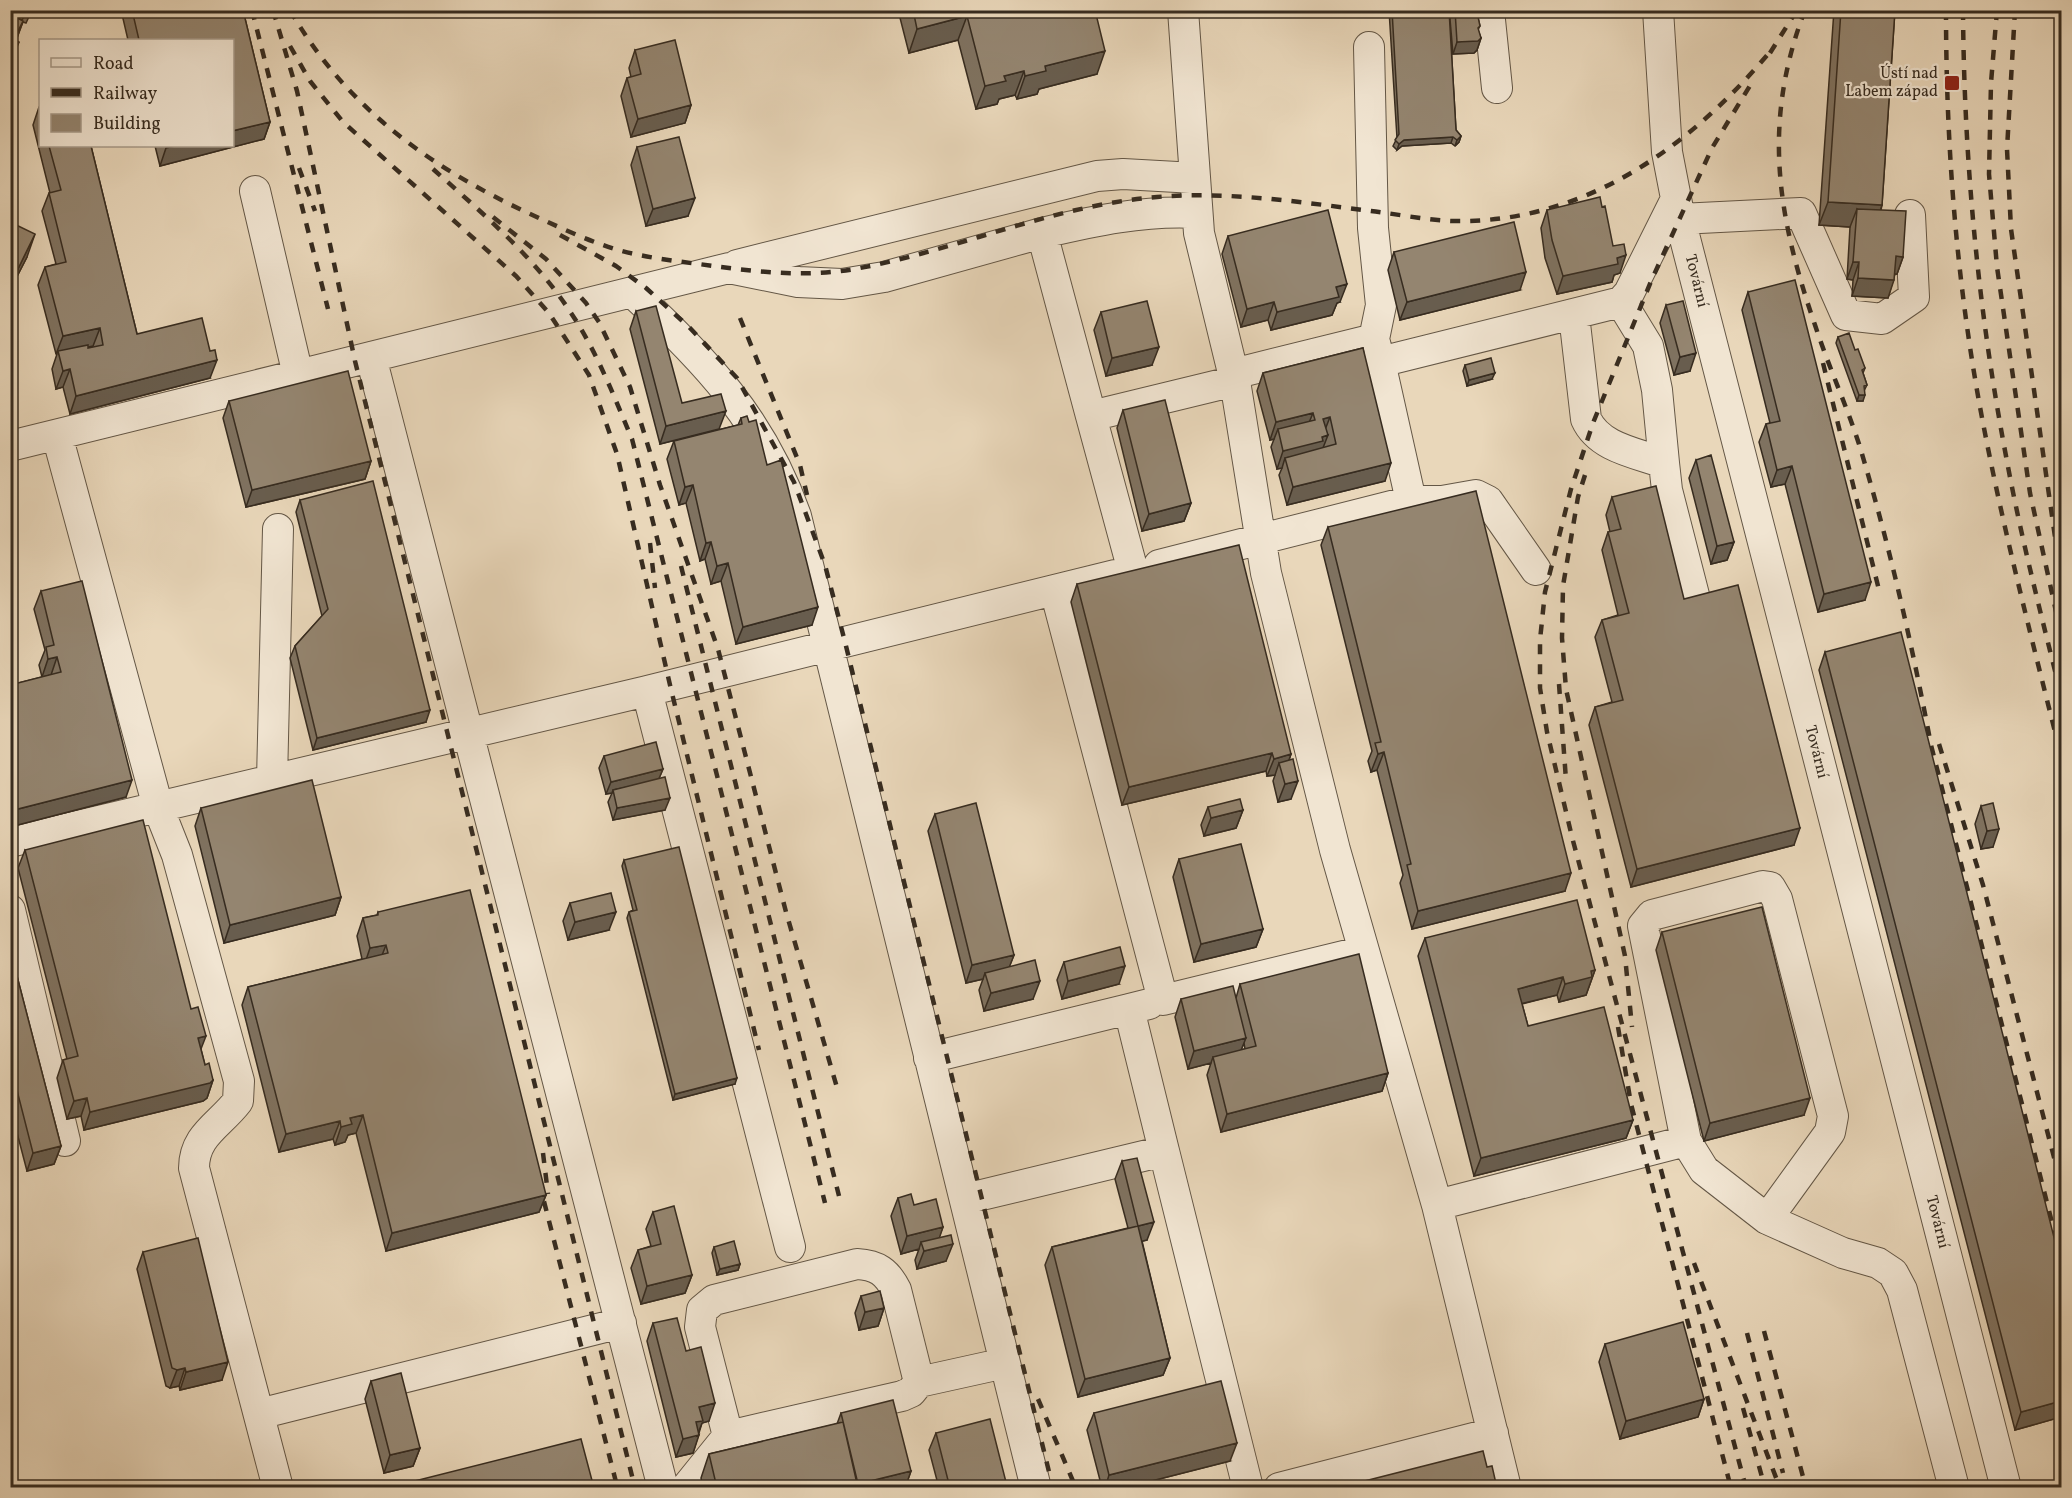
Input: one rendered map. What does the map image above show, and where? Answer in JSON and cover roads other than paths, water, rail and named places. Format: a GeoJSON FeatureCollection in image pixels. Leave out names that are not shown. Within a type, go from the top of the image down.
{"type":"FeatureCollection","features":[{"type":"Feature","properties":{"kind":"street"},"geometry":{"type":"LineString","coordinates":[[1183,10],[1197,213],[1234,378],[1266,573],[1332,839],[1437,1205],[1506,1488]]}},
{"type":"Feature","properties":{"kind":"street"},"geometry":{"type":"LineString","coordinates":[[1473,10],[1490,20],[1497,88]]}},
{"type":"Feature","properties":{"kind":"street","name":"Tovární"},"geometry":{"type":"LineString","coordinates":[[1658,10],[1667,152],[1678,209],[2006,1488]]}},
{"type":"Feature","properties":{"kind":"street"},"geometry":{"type":"LineString","coordinates":[[1369,47],[1373,228],[1381,305],[1377,351],[1411,501]]}},
{"type":"Feature","properties":{"kind":"street"},"geometry":{"type":"LineString","coordinates":[[10,446],[1097,176],[1123,174],[1195,177]]}},
{"type":"Feature","properties":{"kind":"street"},"geometry":{"type":"LineString","coordinates":[[255,191],[298,375]]}},
{"type":"Feature","properties":{"kind":"street"},"geometry":{"type":"LineString","coordinates":[[1091,416],[1234,378],[1574,315],[1622,302],[1678,209],[1801,213],[1846,315],[1882,319],[1914,297],[1910,215]]}},
{"type":"Feature","properties":{"kind":"street"},"geometry":{"type":"LineString","coordinates":[[729,268],[822,285],[852,283],[1042,233],[1122,215],[1197,213]]}},
{"type":"Feature","properties":{"kind":"street"},"geometry":{"type":"LineString","coordinates":[[1042,233],[1133,571]]}},
{"type":"Feature","properties":{"kind":"street"},"geometry":{"type":"LineString","coordinates":[[632,292],[704,362],[745,414],[772,456],[796,516],[1036,1488]]}},
{"type":"Feature","properties":{"kind":"street"},"geometry":{"type":"LineString","coordinates":[[1622,302],[1648,346],[1657,390],[1667,490],[1695,599]]}},
{"type":"Feature","properties":{"kind":"street"},"geometry":{"type":"LineString","coordinates":[[1574,315],[1586,419],[1591,430],[1604,441],[1664,463]]}},
{"type":"Feature","properties":{"kind":"street"},"geometry":{"type":"LineString","coordinates":[[371,357],[663,1488]]}},
{"type":"Feature","properties":{"kind":"street"},"geometry":{"type":"LineString","coordinates":[[57,435],[158,807],[177,855],[239,1081],[238,1101],[201,1139],[194,1152],[194,1168],[278,1488]]}},
{"type":"Feature","properties":{"kind":"street"},"geometry":{"type":"LineString","coordinates":[[10,842],[647,691],[1411,501],[1442,501],[1468,496],[1483,496],[1536,570]]}},
{"type":"Feature","properties":{"kind":"street"},"geometry":{"type":"LineString","coordinates":[[272,780],[278,529]]}},
{"type":"Feature","properties":{"kind":"street"},"geometry":{"type":"LineString","coordinates":[[1055,590],[1163,1000]]}},
{"type":"Feature","properties":{"kind":"street"},"geometry":{"type":"LineString","coordinates":[[647,691],[790,1247]]}},
{"type":"Feature","properties":{"kind":"street"},"geometry":{"type":"LineString","coordinates":[[1767,1219],[1830,1132],[1833,1116],[1777,899],[1770,887],[1754,887],[1660,912],[1652,915],[1643,926],[1686,1141],[1704,1170],[1767,1219],[1843,1253],[1878,1263],[1898,1280],[1954,1488]]}},
{"type":"Feature","properties":{"kind":"street"},"geometry":{"type":"LineString","coordinates":[[10,910],[65,1141]]}},
{"type":"Feature","properties":{"kind":"street"},"geometry":{"type":"LineString","coordinates":[[930,1058],[1364,951]]}},
{"type":"Feature","properties":{"kind":"street"},"geometry":{"type":"LineString","coordinates":[[1129,1009],[1248,1488]]}},
{"type":"Feature","properties":{"kind":"street"},"geometry":{"type":"LineString","coordinates":[[1437,1205],[1686,1141]]}},
{"type":"Feature","properties":{"kind":"street"},"geometry":{"type":"LineString","coordinates":[[965,1199],[1164,1151]]}},
{"type":"Feature","properties":{"kind":"street"},"geometry":{"type":"LineString","coordinates":[[728,1436],[700,1327],[702,1310],[714,1300],[857,1264],[880,1268],[890,1277],[896,1290],[919,1382]]}},
{"type":"Feature","properties":{"kind":"street"},"geometry":{"type":"LineString","coordinates":[[259,1414],[621,1323]]}},
{"type":"Feature","properties":{"kind":"street"},"geometry":{"type":"LineString","coordinates":[[686,1488],[728,1436],[902,1396],[911,1392],[919,1382],[1005,1363]]}},
{"type":"Feature","properties":{"kind":"street"},"geometry":{"type":"LineString","coordinates":[[1281,1487],[1493,1433]]}},
{"type":"Feature","properties":{"kind":"railway"},"geometry":{"type":"LineString","coordinates":[[252,10],[328,309]]}},
{"type":"Feature","properties":{"kind":"railway"},"geometry":{"type":"LineString","coordinates":[[273,10],[297,91],[355,361],[635,1488]]}},
{"type":"Feature","properties":{"kind":"railway"},"geometry":{"type":"LineString","coordinates":[[290,10],[313,46],[338,78],[366,107],[430,158],[501,200],[576,235],[628,252],[721,267],[790,273],[860,268],[1082,209],[1157,197],[1210,195],[1264,198],[1452,221],[1501,218],[1547,209],[1591,193],[1633,172],[1672,146],[1708,116],[1774,47]]}},
{"type":"Feature","properties":{"kind":"railway"},"geometry":{"type":"LineString","coordinates":[[1770,53],[1797,10]]}},
{"type":"Feature","properties":{"kind":"railway"},"geometry":{"type":"LineString","coordinates":[[1805,10],[1783,91],[1779,130],[1784,207],[1791,245],[1815,325],[1859,444],[1890,556],[1931,745],[2062,1262]]}},
{"type":"Feature","properties":{"kind":"railway"},"geometry":{"type":"LineString","coordinates":[[1946,10],[1950,160],[1959,259],[1972,358],[1998,496],[2062,760]]}},
{"type":"Feature","properties":{"kind":"railway"},"geometry":{"type":"LineString","coordinates":[[1963,10],[1966,122],[1980,290],[1996,401],[2018,517],[2062,699]]}},
{"type":"Feature","properties":{"kind":"railway"},"geometry":{"type":"LineString","coordinates":[[1997,10],[1991,83],[1989,174],[1997,267],[2030,493],[2062,639]]}},
{"type":"Feature","properties":{"kind":"railway"},"geometry":{"type":"LineString","coordinates":[[2015,10],[2007,149],[2011,229],[2062,586]]}},
{"type":"Feature","properties":{"kind":"railway"},"geometry":{"type":"LineString","coordinates":[[290,46],[310,81],[343,122],[516,276],[549,313],[589,375],[617,454],[670,685],[759,1050]]}},
{"type":"Feature","properties":{"kind":"railway"},"geometry":{"type":"LineString","coordinates":[[1746,1488],[1572,837],[1547,732],[1540,688],[1540,640],[1545,592],[1571,489],[1593,423],[1652,279],[1712,148],[1751,84]]}},
{"type":"Feature","properties":{"kind":"railway"},"geometry":{"type":"LineString","coordinates":[[299,168],[315,211]]}},
{"type":"Feature","properties":{"kind":"railway"},"geometry":{"type":"LineString","coordinates":[[433,169],[505,234],[553,288],[577,322],[595,354],[632,439],[825,1203]]}},
{"type":"Feature","properties":{"kind":"railway"},"geometry":{"type":"LineString","coordinates":[[493,217],[546,259],[586,303],[599,322],[630,387],[660,485],[718,649],[786,912],[838,1091]]}},
{"type":"Feature","properties":{"kind":"railway"},"geometry":{"type":"LineString","coordinates":[[560,235],[616,266],[646,288],[689,327],[737,378],[794,482],[825,565],[845,642],[1053,1488]]}},
{"type":"Feature","properties":{"kind":"railway"},"geometry":{"type":"LineString","coordinates":[[740,318],[800,465],[807,495]]}},
{"type":"Feature","properties":{"kind":"railway"},"geometry":{"type":"LineString","coordinates":[[1823,363],[1879,590]]}},
{"type":"Feature","properties":{"kind":"railway"},"geometry":{"type":"LineString","coordinates":[[1585,475],[1578,497],[1563,586],[1562,638],[1566,689],[1625,956],[1632,1027]]}},
{"type":"Feature","properties":{"kind":"railway"},"geometry":{"type":"LineString","coordinates":[[650,543],[655,588]]}},
{"type":"Feature","properties":{"kind":"railway"},"geometry":{"type":"LineString","coordinates":[[681,566],[839,1196]]}},
{"type":"Feature","properties":{"kind":"railway"},"geometry":{"type":"LineString","coordinates":[[1559,684],[1566,780]]}},
{"type":"Feature","properties":{"kind":"railway"},"geometry":{"type":"LineString","coordinates":[[1939,744],[1983,885],[2062,1188]]}},
{"type":"Feature","properties":{"kind":"railway"},"geometry":{"type":"LineString","coordinates":[[1618,1027],[1631,1104],[1731,1488]]}},
{"type":"Feature","properties":{"kind":"railway"},"geometry":{"type":"LineString","coordinates":[[543,1153],[548,1194]]}},
{"type":"Feature","properties":{"kind":"railway"},"geometry":{"type":"LineString","coordinates":[[539,1182],[616,1482]]}},
{"type":"Feature","properties":{"kind":"railway"},"geometry":{"type":"LineString","coordinates":[[1694,1263],[1780,1488]]}},
{"type":"Feature","properties":{"kind":"railway"},"geometry":{"type":"LineString","coordinates":[[1764,1331],[1806,1488]]}},
{"type":"Feature","properties":{"kind":"railway"},"geometry":{"type":"LineString","coordinates":[[1747,1333],[1783,1473]]}},
{"type":"Feature","properties":{"kind":"railway"},"geometry":{"type":"LineString","coordinates":[[1038,1399],[1076,1488]]}},
{"type":"Feature","properties":{"kind":"railway"},"geometry":{"type":"LineString","coordinates":[[1743,1408],[1765,1488]]}},
{"type":"Feature","properties":{"kind":"place","name":"Ústí nad Labem západ"},"geometry":{"type":"Point","coordinates":[1952,83]}}]}
